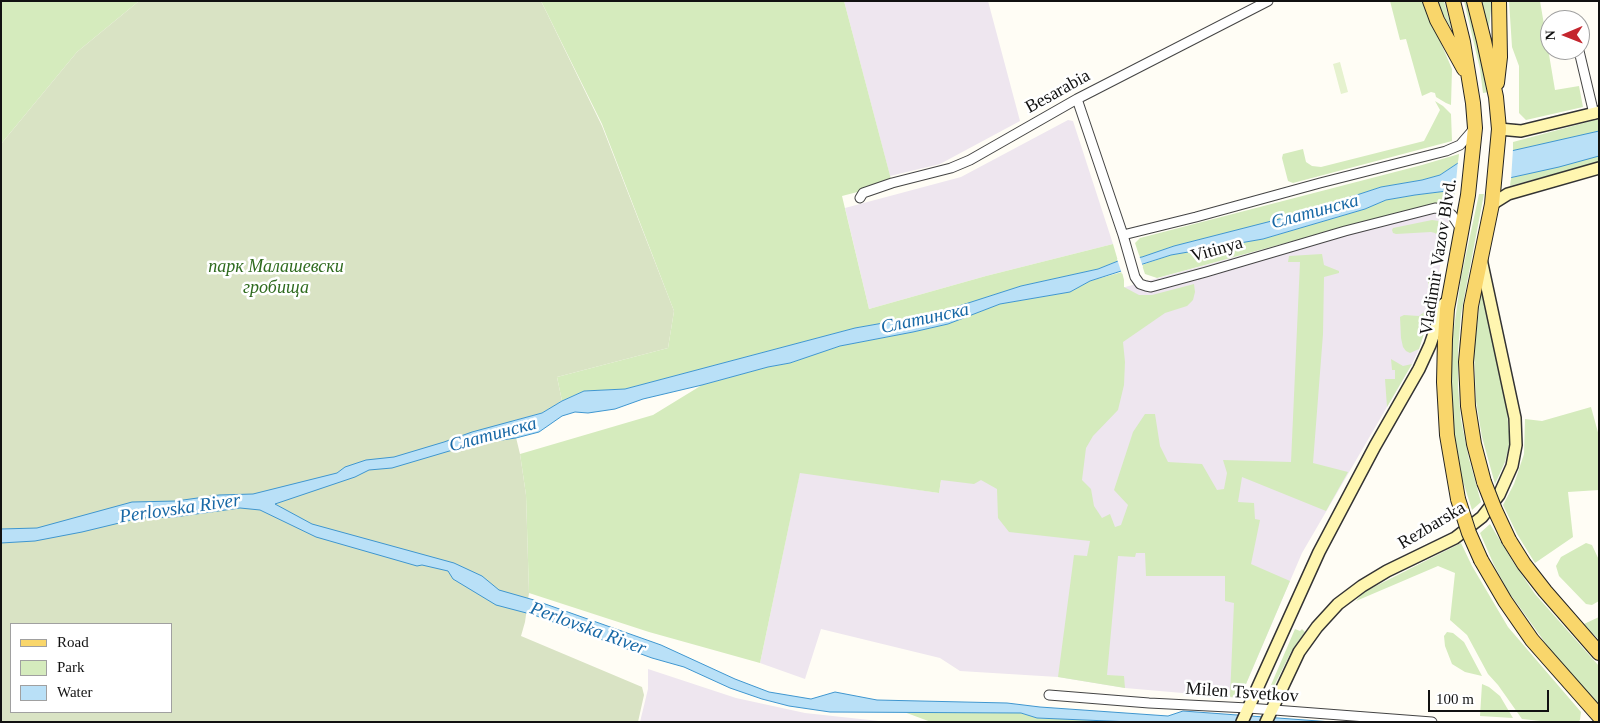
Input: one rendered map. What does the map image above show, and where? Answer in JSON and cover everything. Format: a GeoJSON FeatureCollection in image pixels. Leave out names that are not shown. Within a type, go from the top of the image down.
{"type":"FeatureCollection","features":[{"type":"Feature","properties":{"kind":"main road"},"geometry":{"type":"LineString","coordinates":[[1430,1],[1469,79]]}},
{"type":"Feature","properties":{"kind":"main road","name":"Vladimir Vazov Blvd."},"geometry":{"type":"LineString","coordinates":[[1453,1],[1463,42],[1475,128],[1468,195],[1444,339],[1447,435],[1458,500],[1469,533],[1481,560],[1505,601],[1532,640],[1596,716]]}},
{"type":"Feature","properties":{"kind":"main road"},"geometry":{"type":"LineString","coordinates":[[1474,1],[1496,97],[1499,129],[1494,190],[1471,306],[1466,362],[1468,406],[1474,444],[1484,482],[1509,540],[1545,592],[1599,653]]}},
{"type":"Feature","properties":{"kind":"main road"},"geometry":{"type":"LineString","coordinates":[[1496,97],[1500,57],[1499,1]]}},
{"type":"Feature","properties":{"kind":"street","name":"Besarabia"},"geometry":{"type":"LineString","coordinates":[[860,198],[863,194],[892,183],[952,168],[970,160],[1077,99],[1268,1]]}},
{"type":"Feature","properties":{"kind":"street"},"geometry":{"type":"LineString","coordinates":[[1499,129],[1521,131],[1596,113],[1581,60]]}},
{"type":"Feature","properties":{"kind":"street","name":"Vitinya"},"geometry":{"type":"LineString","coordinates":[[1077,99],[1123,235],[1135,277],[1140,284],[1151,287],[1345,231],[1435,208],[1444,209],[1452,215],[1462,229]]}},
{"type":"Feature","properties":{"kind":"street","name":"Vitinya"},"geometry":{"type":"LineString","coordinates":[[1123,235],[1446,151],[1460,145],[1475,128]]}},
{"type":"Feature","properties":{"kind":"street"},"geometry":{"type":"LineString","coordinates":[[1492,204],[1508,194],[1594,169]]}},
{"type":"Feature","properties":{"kind":"street","name":"Rezbarska"},"geometry":{"type":"LineString","coordinates":[[1268,716],[1299,652],[1317,627],[1338,604],[1379,576],[1455,538],[1482,516],[1499,495],[1512,466],[1516,445],[1515,418],[1481,257]]}},
{"type":"Feature","properties":{"kind":"street"},"geometry":{"type":"LineString","coordinates":[[1246,717],[1318,552],[1356,480],[1419,369],[1433,337],[1454,271]]}},
{"type":"Feature","properties":{"kind":"street","name":"Milen Tsvetkov"},"geometry":{"type":"LineString","coordinates":[[1049,695],[1149,703],[1246,717],[1268,716],[1432,722]]}},
{"type":"Feature","properties":{"kind":"shaded area"},"geometry":{"type":"Polygon","coordinates":[[[844,1],[988,1],[1020,121],[940,164],[890,176],[844,1]]]}},
{"type":"Feature","properties":{"kind":"shaded area"},"geometry":{"type":"Polygon","coordinates":[[[1068,120],[1073,121],[1113,244],[986,276],[869,309],[845,208],[961,177],[1068,120]]]}},
{"type":"Feature","properties":{"kind":"shaded area"},"geometry":{"type":"Polygon","coordinates":[[[1441,203],[1451,207],[1429,318],[1419,349],[1302,553],[1240,698],[1125,688],[1058,677],[960,671],[940,658],[821,629],[805,679],[760,663],[800,472],[939,493],[941,480],[1096,295],[1396,213],[1441,203]]]}},
{"type":"Feature","properties":{"kind":"shaded area"},"geometry":{"type":"Polygon","coordinates":[[[648,669],[736,698],[805,713],[888,722],[640,722],[648,689],[648,669]]]}},
{"type":"Feature","properties":{"kind":"green space"},"geometry":{"type":"Polygon","coordinates":[[[1,1],[139,1],[77,52],[1,144],[1,1]]]}},
{"type":"Feature","properties":{"kind":"green space","name":"парк Малашевски гробища"},"geometry":{"type":"Polygon","coordinates":[[[139,1],[541,1],[602,126],[674,311],[668,348],[557,377],[562,401],[542,413],[512,421],[520,454],[526,495],[529,593],[521,636],[642,687],[644,695],[638,722],[1,722],[1,144],[77,52],[139,1]]]}},
{"type":"Feature","properties":{"kind":"green space"},"geometry":{"type":"Polygon","coordinates":[[[541,1],[844,1],[892,183],[842,196],[869,309],[986,276],[1113,244],[1118,261],[1098,269],[1021,286],[934,314],[855,328],[625,389],[584,391],[562,401],[557,377],[668,348],[674,311],[602,124],[541,1]]]}},
{"type":"Feature","properties":{"kind":"green space"},"geometry":{"type":"Polygon","coordinates":[[[1390,1],[1423,1],[1452,69],[1451,105],[1436,97],[1435,93],[1431,92],[1422,96],[1406,39],[1400,40],[1390,1]]]}},
{"type":"Feature","properties":{"kind":"green space"},"geometry":{"type":"Polygon","coordinates":[[[1438,1],[1444,1],[1452,30],[1441,11],[1438,1]]]}},
{"type":"Feature","properties":{"kind":"green space"},"geometry":{"type":"Polygon","coordinates":[[[1464,1],[1470,1],[1489,92],[1483,93],[1480,69],[1464,1]]]}},
{"type":"Feature","properties":{"kind":"green space"},"geometry":{"type":"Polygon","coordinates":[[[1480,1],[1492,1],[1488,36],[1480,1]]]}},
{"type":"Feature","properties":{"kind":"green space"},"geometry":{"type":"Polygon","coordinates":[[[1509,1],[1540,1],[1542,10],[1540,10],[1540,60],[1550,60],[1555,90],[1579,86],[1583,107],[1526,120],[1519,113],[1519,66],[1512,47],[1509,1]]]}},
{"type":"Feature","properties":{"kind":"green space"},"geometry":{"type":"Polygon","coordinates":[[[1340,62],[1348,92],[1341,94],[1333,64],[1340,62]]]}},
{"type":"Feature","properties":{"kind":"green space"},"geometry":{"type":"Polygon","coordinates":[[[1435,101],[1451,114],[1452,141],[1293,183],[1288,181],[1282,158],[1283,154],[1303,149],[1306,162],[1312,166],[1321,167],[1424,141],[1440,110],[1435,101]]]}},
{"type":"Feature","properties":{"kind":"green space"},"geometry":{"type":"Polygon","coordinates":[[[1599,119],[1599,131],[1513,151],[1513,142],[1599,119]]]}},
{"type":"Feature","properties":{"kind":"green space"},"geometry":{"type":"Polygon","coordinates":[[[1459,154],[1458,163],[1440,175],[1381,187],[1300,214],[1174,246],[1140,258],[1135,243],[1140,238],[1459,154]]]}},
{"type":"Feature","properties":{"kind":"green space"},"geometry":{"type":"Polygon","coordinates":[[[1599,156],[1599,162],[1510,186],[1511,178],[1599,156]]]}},
{"type":"Feature","properties":{"kind":"green space"},"geometry":{"type":"Polygon","coordinates":[[[1455,190],[1454,198],[1441,203],[1396,213],[1157,278],[1145,274],[1142,265],[1171,255],[1263,239],[1365,209],[1386,200],[1455,190]]]}},
{"type":"Feature","properties":{"kind":"green space"},"geometry":{"type":"Polygon","coordinates":[[[1479,194],[1484,194],[1461,314],[1458,351],[1458,388],[1461,420],[1481,502],[1472,510],[1460,472],[1453,433],[1450,395],[1451,349],[1461,278],[1479,194]]]}},
{"type":"Feature","properties":{"kind":"green space"},"geometry":{"type":"Polygon","coordinates":[[[1432,220],[1444,224],[1447,230],[1443,253],[1439,253],[1439,237],[1435,233],[1396,234],[1392,230],[1393,228],[1432,220]]]}},
{"type":"Feature","properties":{"kind":"green space"},"geometry":{"type":"Polygon","coordinates":[[[1322,254],[1324,265],[1339,271],[1339,273],[1324,277],[1323,334],[1313,463],[1348,472],[1326,511],[1242,477],[1238,502],[1254,503],[1255,519],[1260,520],[1251,564],[1290,581],[1240,698],[1230,697],[1234,603],[1225,601],[1225,576],[1146,576],[1145,553],[1136,553],[1135,557],[1118,556],[1107,675],[1124,676],[1125,688],[1058,677],[1074,555],[1087,556],[1090,541],[1009,532],[998,518],[997,489],[981,480],[974,484],[941,480],[939,493],[800,473],[760,663],[649,632],[529,593],[526,495],[520,454],[653,415],[702,385],[790,363],[840,346],[948,324],[1000,304],[1070,292],[1090,281],[1122,272],[1124,287],[1139,295],[1152,295],[1194,284],[1195,292],[1193,300],[1187,306],[1165,313],[1123,342],[1125,362],[1124,385],[1118,410],[1093,436],[1086,448],[1082,480],[1091,489],[1094,506],[1102,518],[1110,514],[1115,527],[1121,525],[1128,505],[1114,490],[1133,432],[1145,414],[1155,414],[1160,446],[1168,462],[1202,464],[1217,490],[1224,489],[1227,473],[1223,460],[1291,462],[1300,262],[1288,262],[1289,256],[1322,254]]]}},
{"type":"Feature","properties":{"kind":"green space"},"geometry":{"type":"Polygon","coordinates":[[[1438,276],[1429,318],[1419,349],[1410,353],[1403,347],[1400,317],[1404,315],[1419,316],[1427,310],[1429,304],[1428,277],[1438,276]]]}},
{"type":"Feature","properties":{"kind":"green space"},"geometry":{"type":"Polygon","coordinates":[[[1482,285],[1501,377],[1510,441],[1505,462],[1495,484],[1482,437],[1476,401],[1474,351],[1482,285]]]}},
{"type":"Feature","properties":{"kind":"green space"},"geometry":{"type":"Polygon","coordinates":[[[1391,359],[1403,366],[1412,364],[1387,407],[1385,379],[1395,379],[1395,370],[1392,370],[1391,359]]]}},
{"type":"Feature","properties":{"kind":"green space"},"geometry":{"type":"Polygon","coordinates":[[[1591,407],[1599,436],[1599,490],[1568,492],[1573,537],[1535,563],[1517,534],[1503,505],[1514,484],[1524,454],[1525,419],[1542,421],[1591,407]]]}},
{"type":"Feature","properties":{"kind":"green space"},"geometry":{"type":"Polygon","coordinates":[[[1490,524],[1535,594],[1599,666],[1599,706],[1559,662],[1508,591],[1480,533],[1490,524]]]}},
{"type":"Feature","properties":{"kind":"green space"},"geometry":{"type":"Polygon","coordinates":[[[1461,543],[1472,566],[1508,627],[1581,712],[1578,722],[1522,719],[1488,674],[1467,635],[1450,620],[1455,573],[1438,566],[1356,601],[1364,592],[1461,543]]]}},
{"type":"Feature","properties":{"kind":"green space"},"geometry":{"type":"Polygon","coordinates":[[[1586,543],[1592,545],[1599,560],[1599,601],[1592,605],[1586,604],[1559,576],[1556,566],[1561,557],[1586,543]]]}},
{"type":"Feature","properties":{"kind":"green space"},"geometry":{"type":"Polygon","coordinates":[[[1599,617],[1599,640],[1584,624],[1599,617]]]}},
{"type":"Feature","properties":{"kind":"green space"},"geometry":{"type":"Polygon","coordinates":[[[1295,629],[1300,631],[1302,629],[1305,632],[1291,652],[1267,700],[1265,699],[1295,629]]]}},
{"type":"Feature","properties":{"kind":"green space"},"geometry":{"type":"Polygon","coordinates":[[[1447,632],[1453,633],[1464,642],[1482,676],[1465,672],[1452,664],[1445,646],[1444,636],[1447,632]]]}},
{"type":"Feature","properties":{"kind":"green space"},"geometry":{"type":"Polygon","coordinates":[[[1482,684],[1500,696],[1513,718],[1480,716],[1482,684]]]}},
{"type":"Feature","properties":{"kind":"green space"},"geometry":{"type":"Polygon","coordinates":[[[904,712],[1021,713],[1037,718],[1132,722],[931,722],[904,712]]]}},
{"type":"Feature","properties":{"kind":"water"},"geometry":{"type":"Polygon","coordinates":[[[1599,131],[1599,156],[1559,167],[1455,190],[1386,200],[1365,209],[1263,239],[1171,255],[1090,281],[1070,292],[1000,304],[948,324],[840,346],[790,363],[643,399],[615,409],[588,413],[575,412],[562,416],[539,432],[516,438],[473,444],[392,468],[369,470],[355,477],[275,504],[312,524],[454,563],[482,576],[499,590],[534,600],[661,645],[735,679],[769,692],[811,699],[835,692],[877,700],[1007,703],[1168,716],[1183,711],[1332,722],[1132,722],[1037,718],[1021,713],[830,712],[789,706],[730,688],[684,667],[652,658],[534,615],[496,605],[453,579],[448,571],[422,565],[417,566],[316,537],[260,510],[240,508],[174,517],[140,518],[35,541],[1,543],[1,529],[37,528],[132,502],[176,501],[219,495],[253,494],[337,473],[345,467],[366,460],[394,457],[472,432],[542,413],[584,391],[625,389],[855,328],[934,314],[1021,286],[1098,269],[1118,261],[1142,257],[1174,246],[1299,214],[1381,187],[1440,175],[1458,163],[1599,131]]]}},
{"type":"Feature","properties":{"kind":"pier"},"geometry":{"type":"Polygon","coordinates":[[[1513,149],[1511,180],[1455,192],[1458,161],[1513,149]]]}},
{"type":"Feature","properties":{"kind":"pier"},"geometry":{"type":"Polygon","coordinates":[[[1139,255],[1143,267],[1122,274],[1117,259],[1139,255]]]}},
{"type":"Feature","properties":{"kind":"water label","name":"Слатинска"},"geometry":{"type":"Point","coordinates":[1315,212]}},
{"type":"Feature","properties":{"kind":"water label","name":"Слатинска"},"geometry":{"type":"Point","coordinates":[925,319]}},
{"type":"Feature","properties":{"kind":"water label","name":"Слатинска"},"geometry":{"type":"Point","coordinates":[493,435]}},
{"type":"Feature","properties":{"kind":"water label","name":"Perlovska River"},"geometry":{"type":"Point","coordinates":[180,509]}},
{"type":"Feature","properties":{"kind":"water label","name":"Perlovska River"},"geometry":{"type":"Point","coordinates":[588,629]}}]}
